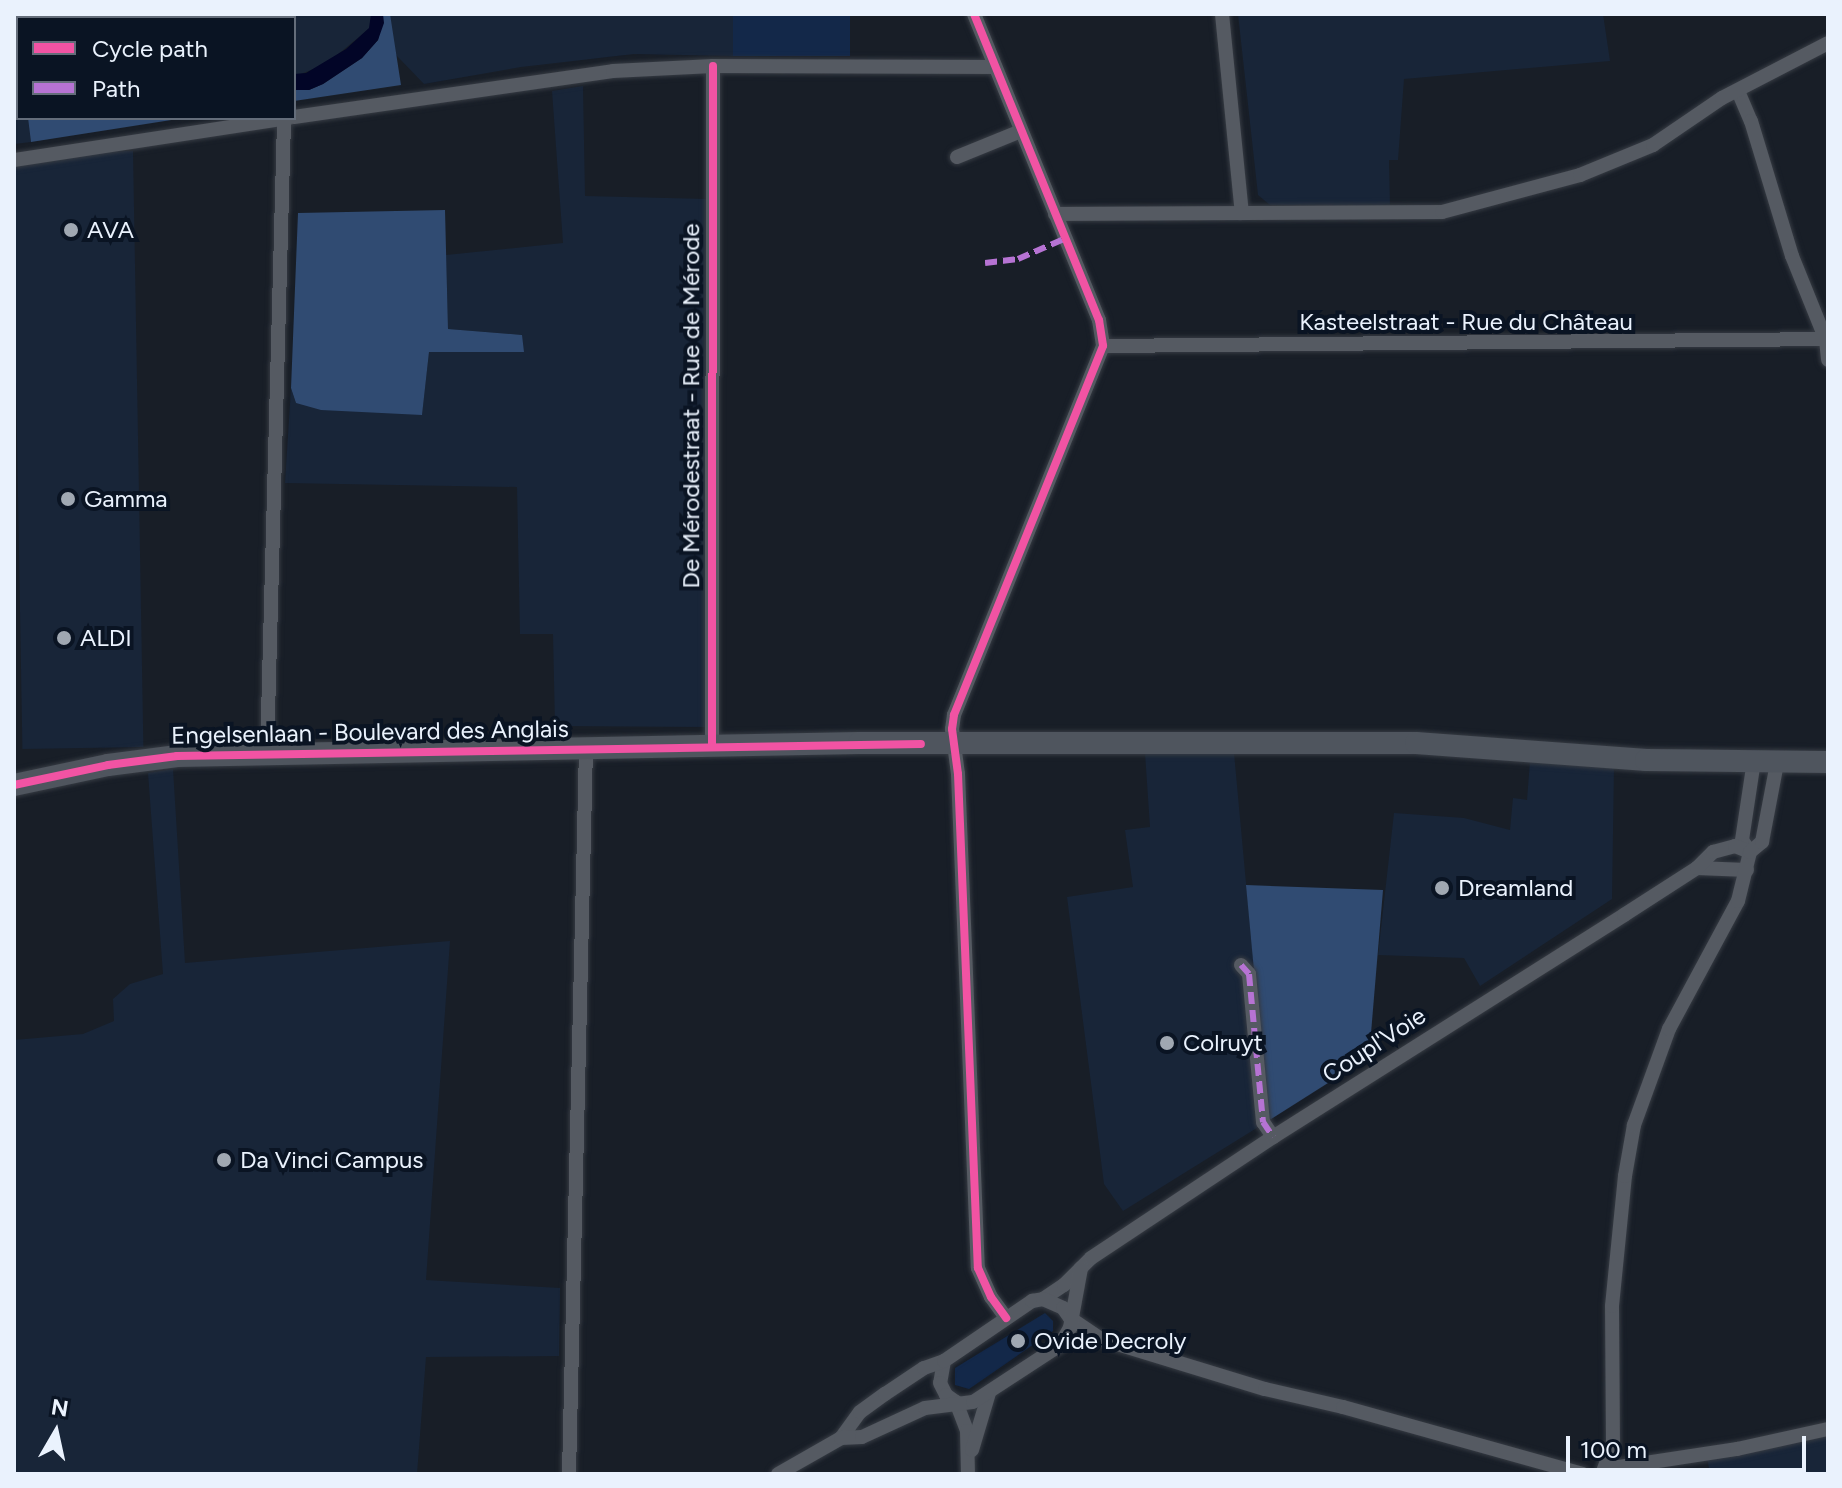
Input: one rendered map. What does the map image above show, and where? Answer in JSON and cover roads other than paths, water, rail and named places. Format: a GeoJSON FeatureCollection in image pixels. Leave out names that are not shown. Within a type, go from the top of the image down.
{"type":"FeatureCollection","features":[{"type":"Feature","properties":{"kind":"street"},"geometry":{"type":"LineString","coordinates":[[974,14],[1099,320],[1103,346],[954,715],[978,1268],[991,1297],[1006,1318]]}},
{"type":"Feature","properties":{"kind":"street"},"geometry":{"type":"LineString","coordinates":[[1222,14],[1242,213]]}},
{"type":"Feature","properties":{"kind":"street"},"geometry":{"type":"LineString","coordinates":[[1055,214],[1442,212],[1580,175],[1653,145],[1722,98],[1828,43]]}},
{"type":"Feature","properties":{"kind":"street"},"geometry":{"type":"LineString","coordinates":[[296,117],[613,71],[713,66],[995,67]]}},
{"type":"Feature","properties":{"kind":"street","name":"De Mérodestraat - Rue de Mérode"},"geometry":{"type":"LineString","coordinates":[[712,746],[713,66]]}},
{"type":"Feature","properties":{"kind":"street"},"geometry":{"type":"LineString","coordinates":[[1738,91],[1792,256],[1827,340],[1828,360]]}},
{"type":"Feature","properties":{"kind":"street"},"geometry":{"type":"LineString","coordinates":[[14,160],[276,120]]}},
{"type":"Feature","properties":{"kind":"street"},"geometry":{"type":"LineString","coordinates":[[267,753],[289,120]]}},
{"type":"Feature","properties":{"kind":"street"},"geometry":{"type":"LineString","coordinates":[[957,157],[1021,131]]}},
{"type":"Feature","properties":{"kind":"street","name":"Kasteelstraat - Rue du Château"},"geometry":{"type":"LineString","coordinates":[[1103,346],[1827,340]]}},
{"type":"Feature","properties":{"kind":"street","name":"Engelsenlaan - Boulevard des Anglais"},"geometry":{"type":"LineString","coordinates":[[14,785],[149,759],[267,753],[586,747],[1416,743],[1646,760],[1828,762]]}},
{"type":"Feature","properties":{"kind":"street"},"geometry":{"type":"LineString","coordinates":[[569,1474],[586,747]]}},
{"type":"Feature","properties":{"kind":"street"},"geometry":{"type":"LineString","coordinates":[[1750,852],[1742,840],[1766,762]]}},
{"type":"Feature","properties":{"kind":"street"},"geometry":{"type":"LineString","coordinates":[[1766,762],[1762,842],[1750,852],[1734,910],[1669,1029],[1634,1125],[1615,1254],[1611,1333],[1613,1446],[1604,1471],[1737,1449],[1828,1429]]}},
{"type":"Feature","properties":{"kind":"street","name":"Coupl'Voie"},"geometry":{"type":"LineString","coordinates":[[841,1438],[860,1412],[924,1368],[944,1361],[1032,1301],[1043,1299],[1081,1268],[1273,1137],[1697,868],[1723,848],[1735,846],[1750,852]]}},
{"type":"Feature","properties":{"kind":"street"},"geometry":{"type":"LineString","coordinates":[[1697,868],[1747,870]]}},
{"type":"Feature","properties":{"kind":"street"},"geometry":{"type":"LineString","coordinates":[[1241,965],[1249,974],[1263,1122],[1273,1137]]}},
{"type":"Feature","properties":{"kind":"street"},"geometry":{"type":"LineString","coordinates":[[778,1474],[841,1438],[862,1437],[925,1408],[973,1402],[1060,1345],[1070,1328],[1081,1268]]}},
{"type":"Feature","properties":{"kind":"street"},"geometry":{"type":"LineString","coordinates":[[1043,1299],[1063,1308],[1070,1318],[1101,1339],[1265,1389],[1343,1407],[1583,1474]]}},
{"type":"Feature","properties":{"kind":"street"},"geometry":{"type":"LineString","coordinates":[[944,1361],[940,1383],[946,1395],[956,1402],[970,1453]]}},
{"type":"Feature","properties":{"kind":"street"},"geometry":{"type":"LineString","coordinates":[[968,1474],[970,1453],[989,1393]]}},
{"type":"Feature","properties":{"kind":"place","name":"AVA"},"geometry":{"type":"Point","coordinates":[71,230]}},
{"type":"Feature","properties":{"kind":"place","name":"Gamma"},"geometry":{"type":"Point","coordinates":[68,499]}},
{"type":"Feature","properties":{"kind":"place","name":"ALDI"},"geometry":{"type":"Point","coordinates":[64,638]}},
{"type":"Feature","properties":{"kind":"place","name":"Dreamland"},"geometry":{"type":"Point","coordinates":[1442,888]}},
{"type":"Feature","properties":{"kind":"place","name":"Colruyt"},"geometry":{"type":"Point","coordinates":[1167,1043]}},
{"type":"Feature","properties":{"kind":"place","name":"Da Vinci Campus"},"geometry":{"type":"Point","coordinates":[224,1160]}},
{"type":"Feature","properties":{"kind":"place","name":"Ovide Decroly"},"geometry":{"type":"Point","coordinates":[1018,1341]}}]}
